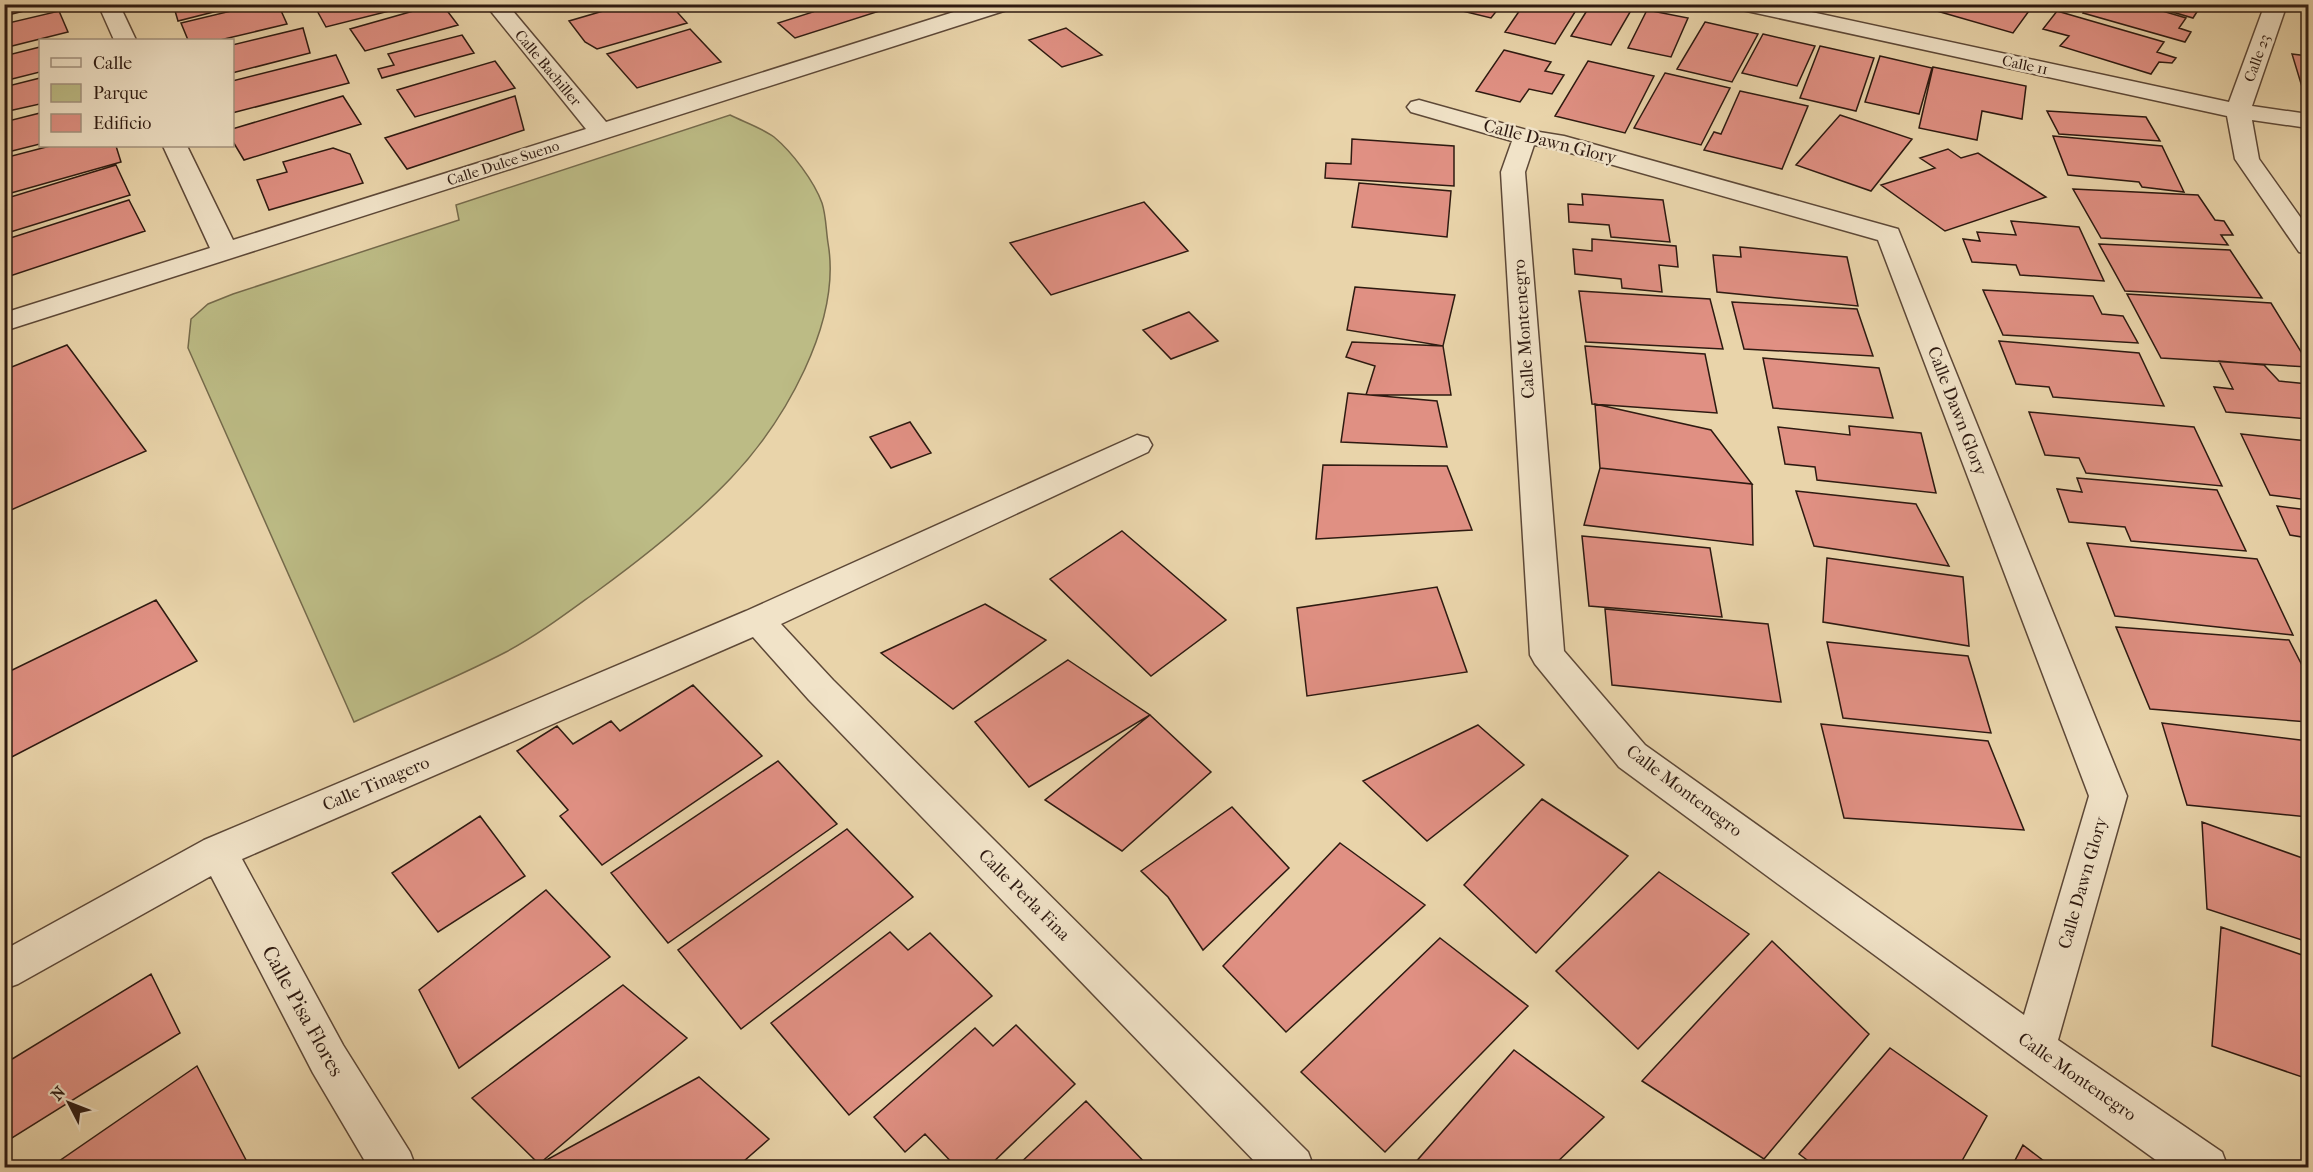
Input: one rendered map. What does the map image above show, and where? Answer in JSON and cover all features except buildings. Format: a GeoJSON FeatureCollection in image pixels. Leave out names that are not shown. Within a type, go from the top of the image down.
{"type":"FeatureCollection","features":[{"type":"Feature","properties":{"kind":"street"},"geometry":{"type":"LineString","coordinates":[[108,4],[125,39]]}},
{"type":"Feature","properties":{"kind":"street","name":"Calle Bachiller"},"geometry":{"type":"LineString","coordinates":[[495,4],[601,132]]}},
{"type":"Feature","properties":{"kind":"street"},"geometry":{"type":"LineString","coordinates":[[923,4],[944,22]]}},
{"type":"Feature","properties":{"kind":"street","name":"Calle Dulce Sueno"},"geometry":{"type":"LineString","coordinates":[[4,322],[1002,4]]}},
{"type":"Feature","properties":{"kind":"street","name":"Calle 11"},"geometry":{"type":"LineString","coordinates":[[1742,4],[2238,111],[2308,121]]}},
{"type":"Feature","properties":{"kind":"street"},"geometry":{"type":"LineString","coordinates":[[1843,26],[1861,4]]}},
{"type":"Feature","properties":{"kind":"street","name":"Calle 23"},"geometry":{"type":"LineString","coordinates":[[2238,111],[2276,4]]}},
{"type":"Feature","properties":{"kind":"street","name":"Calle Dawn Glory"},"geometry":{"type":"LineString","coordinates":[[1419,107],[1525,137],[1555,141],[1889,235],[2108,796],[2035,1048]]}},
{"type":"Feature","properties":{"kind":"street"},"geometry":{"type":"LineString","coordinates":[[2238,111],[2247,159],[2308,246]]}},
{"type":"Feature","properties":{"kind":"street","name":"Calle Montenegro"},"geometry":{"type":"LineString","coordinates":[[1525,137],[1514,172],[1547,655],[1632,756],[2035,1048],[2206,1167]]}},
{"type":"Feature","properties":{"kind":"street"},"geometry":{"type":"LineString","coordinates":[[175,147],[225,251]]}},
{"type":"Feature","properties":{"kind":"street","name":"Calle Tinagero"},"geometry":{"type":"LineString","coordinates":[[4,971],[218,852],[758,620],[1137,445]]}},
{"type":"Feature","properties":{"kind":"street","name":"Calle Perla Fina"},"geometry":{"type":"LineString","coordinates":[[758,620],[821,690],[1292,1167]]}},
{"type":"Feature","properties":{"kind":"street","name":"Calle Pisa Flores"},"geometry":{"type":"LineString","coordinates":[[218,852],[328,1059],[393,1167]]}},
{"type":"Feature","properties":{"kind":"green space"},"geometry":{"type":"Polygon","coordinates":[[[730,115],[764,131],[781,143],[808,176],[822,203],[824,212],[830,274],[826,306],[805,370],[789,400],[751,455],[731,478],[683,524],[614,579],[552,624],[506,652],[354,722],[188,348],[191,319],[208,304],[233,294],[459,220],[456,205],[730,115]]]}}]}
